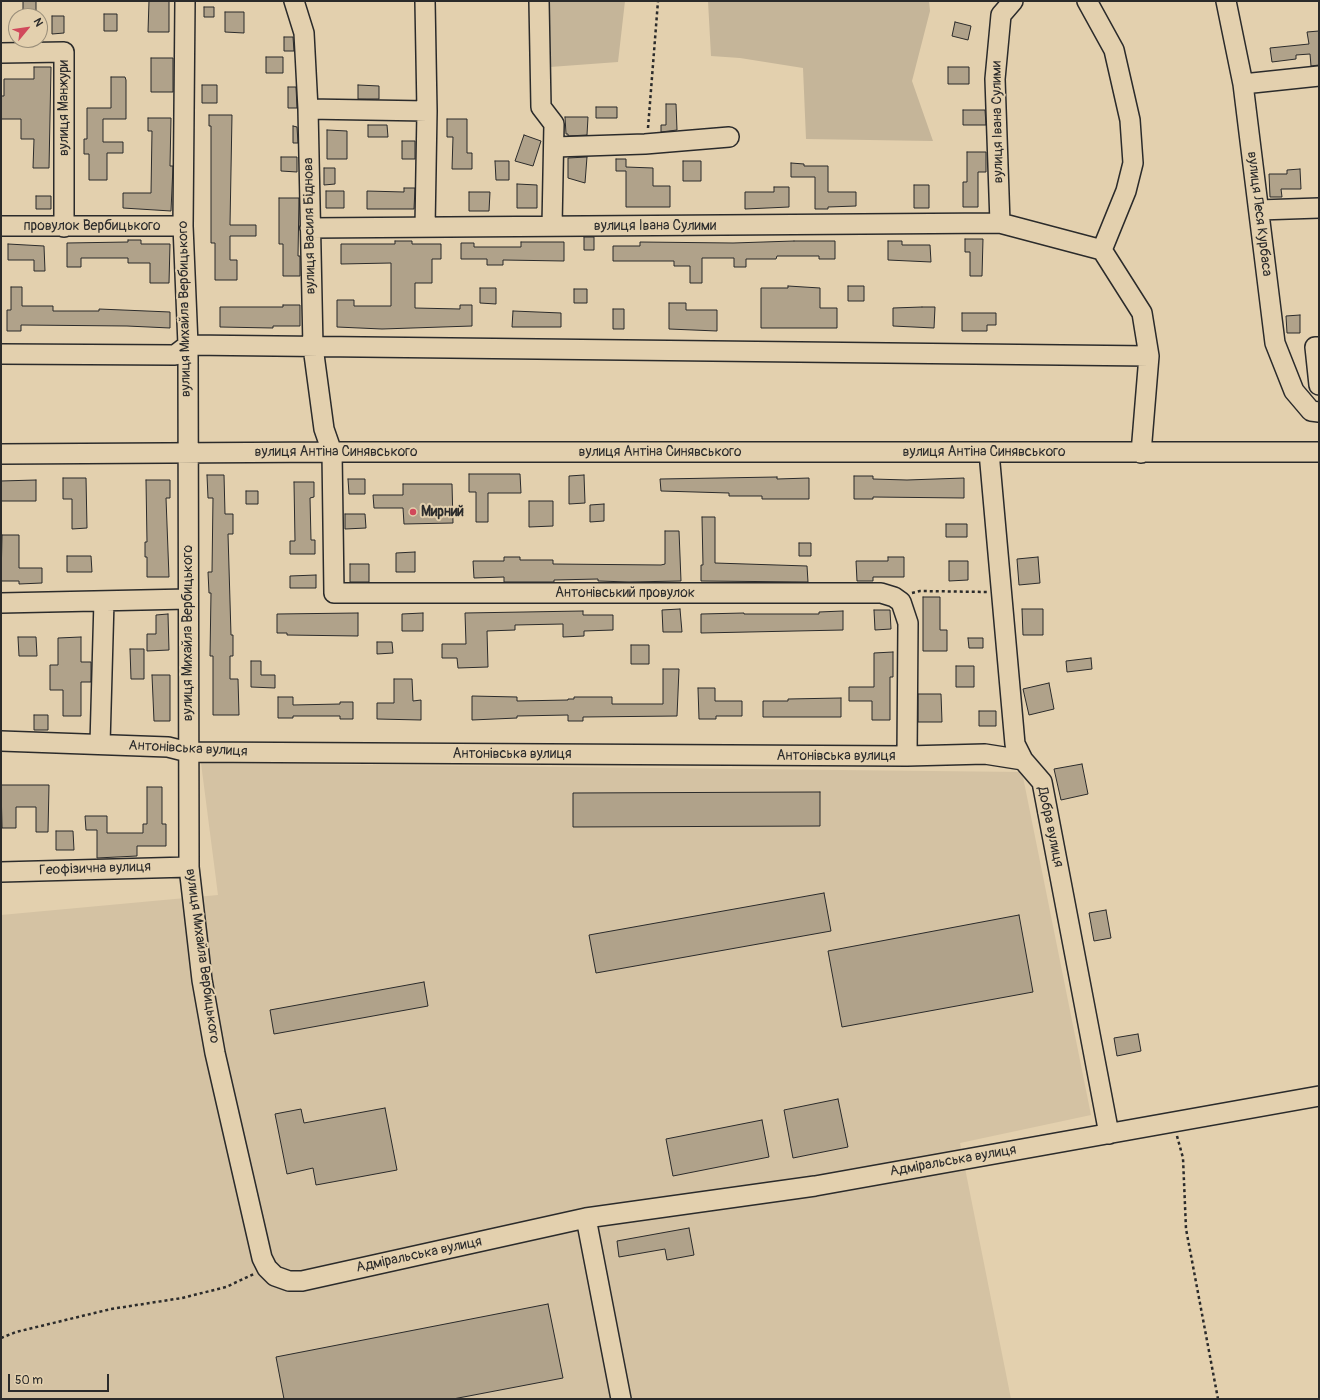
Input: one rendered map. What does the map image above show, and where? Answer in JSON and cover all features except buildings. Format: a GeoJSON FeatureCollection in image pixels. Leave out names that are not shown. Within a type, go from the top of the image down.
{"type":"FeatureCollection","features":[{"type":"Feature","properties":{"kind":"street","name":"вулиця Михайла Вербицького"},"geometry":{"type":"LineString","coordinates":[[185,1],[183,226],[188,345],[187,454],[189,867],[202,980],[216,1053],[264,1263]]}},
{"type":"Feature","properties":{"kind":"street","name":"вулиця Василя Біднова"},"geometry":{"type":"LineString","coordinates":[[294,1],[304,33],[308,109],[313,348],[324,429],[332,452]]}},
{"type":"Feature","properties":{"kind":"street"},"geometry":{"type":"LineString","coordinates":[[425,1],[427,111],[425,227]]}},
{"type":"Feature","properties":{"kind":"street"},"geometry":{"type":"LineString","coordinates":[[539,1],[540,107],[554,124],[555,147],[552,226]]}},
{"type":"Feature","properties":{"kind":"street","name":"вулиця Івана Сулими"},"geometry":{"type":"LineString","coordinates":[[1000,223],[995,79],[1001,15],[1013,1]]}},
{"type":"Feature","properties":{"kind":"street"},"geometry":{"type":"LineString","coordinates":[[1087,1],[1114,50],[1130,120],[1133,163],[1126,191],[1102,250],[1142,313],[1149,356],[1141,453]]}},
{"type":"Feature","properties":{"kind":"street","name":"вулиця Леся Курбаса"},"geometry":{"type":"LineString","coordinates":[[1226,1],[1243,84],[1276,343],[1294,391],[1311,411],[1319,412]]}},
{"type":"Feature","properties":{"kind":"street","name":"вулиця Манжури"},"geometry":{"type":"LineString","coordinates":[[1,53],[64,52],[64,227]]}},
{"type":"Feature","properties":{"kind":"street"},"geometry":{"type":"LineString","coordinates":[[1243,84],[1319,76]]}},
{"type":"Feature","properties":{"kind":"street"},"geometry":{"type":"LineString","coordinates":[[308,109],[427,111]]}},
{"type":"Feature","properties":{"kind":"street"},"geometry":{"type":"LineString","coordinates":[[555,147],[645,144],[730,137]]}},
{"type":"Feature","properties":{"kind":"street"},"geometry":{"type":"LineString","coordinates":[[1259,210],[1319,208]]}},
{"type":"Feature","properties":{"kind":"street","name":"вулиця Івана Сулими"},"geometry":{"type":"LineString","coordinates":[[310,228],[1000,223],[1102,250]]}},
{"type":"Feature","properties":{"kind":"street","name":"провулок Вербицького"},"geometry":{"type":"LineString","coordinates":[[1,226],[183,226]]}},
{"type":"Feature","properties":{"kind":"street"},"geometry":{"type":"LineString","coordinates":[[1,354],[175,355],[188,345],[313,348],[1149,356]]}},
{"type":"Feature","properties":{"kind":"street"},"geometry":{"type":"LineString","coordinates":[[1317,347],[1319,385]]}},
{"type":"Feature","properties":{"kind":"street","name":"вулиця Антіна Синявського"},"geometry":{"type":"LineString","coordinates":[[1,454],[332,452],[1319,452]]}},
{"type":"Feature","properties":{"kind":"street","name":"Антонівський провулок"},"geometry":{"type":"LineString","coordinates":[[332,452],[334,593],[881,593],[894,597]]}},
{"type":"Feature","properties":{"kind":"street","name":"Добра вулиця"},"geometry":{"type":"LineString","coordinates":[[989,452],[1015,744],[1024,760],[1042,782],[1109,1134]]}},
{"type":"Feature","properties":{"kind":"street"},"geometry":{"type":"LineString","coordinates":[[894,597],[901,602],[908,623],[907,756]]}},
{"type":"Feature","properties":{"kind":"street"},"geometry":{"type":"LineString","coordinates":[[1,603],[188,599]]}},
{"type":"Feature","properties":{"kind":"street"},"geometry":{"type":"LineString","coordinates":[[100,744],[104,601]]}},
{"type":"Feature","properties":{"kind":"street","name":"Антонівська вулиця"},"geometry":{"type":"LineString","coordinates":[[1,741],[168,747],[188,752],[907,756],[985,754],[1024,760]]}},
{"type":"Feature","properties":{"kind":"street","name":"Геофізична вулиця"},"geometry":{"type":"LineString","coordinates":[[1,872],[189,867]]}},
{"type":"Feature","properties":{"kind":"street","name":"Адміральська вулиця"},"geometry":{"type":"LineString","coordinates":[[264,1263],[275,1276],[288,1281],[302,1281],[586,1218],[815,1186],[1319,1096]]}},
{"type":"Feature","properties":{"kind":"street"},"geometry":{"type":"LineString","coordinates":[[586,1218],[621,1399]]}},
{"type":"Feature","properties":{"kind":"path"},"geometry":{"type":"LineString","coordinates":[[645,144],[658,1]]}},
{"type":"Feature","properties":{"kind":"path"},"geometry":{"type":"LineString","coordinates":[[894,597],[920,591],[1002,592]]}},
{"type":"Feature","properties":{"kind":"path"},"geometry":{"type":"LineString","coordinates":[[1173,1122],[1184,1158],[1186,1229],[1218,1399]]}},
{"type":"Feature","properties":{"kind":"path"},"geometry":{"type":"LineString","coordinates":[[1,1338],[16,1332],[111,1309],[182,1298],[226,1287],[264,1263]]}},
{"type":"Feature","properties":{"kind":"shaded area"},"geometry":{"type":"Polygon","coordinates":[[[548,1],[625,1],[618,62],[550,67],[548,1]]]}},
{"type":"Feature","properties":{"kind":"shaded area"},"geometry":{"type":"Polygon","coordinates":[[[708,1],[929,1],[930,11],[912,81],[933,141],[806,139],[803,68],[740,58],[711,56],[708,1]]]}},
{"type":"Feature","properties":{"kind":"shaded area"},"geometry":{"type":"Polygon","coordinates":[[[201,763],[1022,772],[1091,1115],[960,1143],[1011,1399],[1,1399],[1,915],[218,895],[201,763]]]}},
{"type":"Feature","properties":{"kind":"place","name":"Мирний"},"geometry":{"type":"Point","coordinates":[413,512]}}]}
